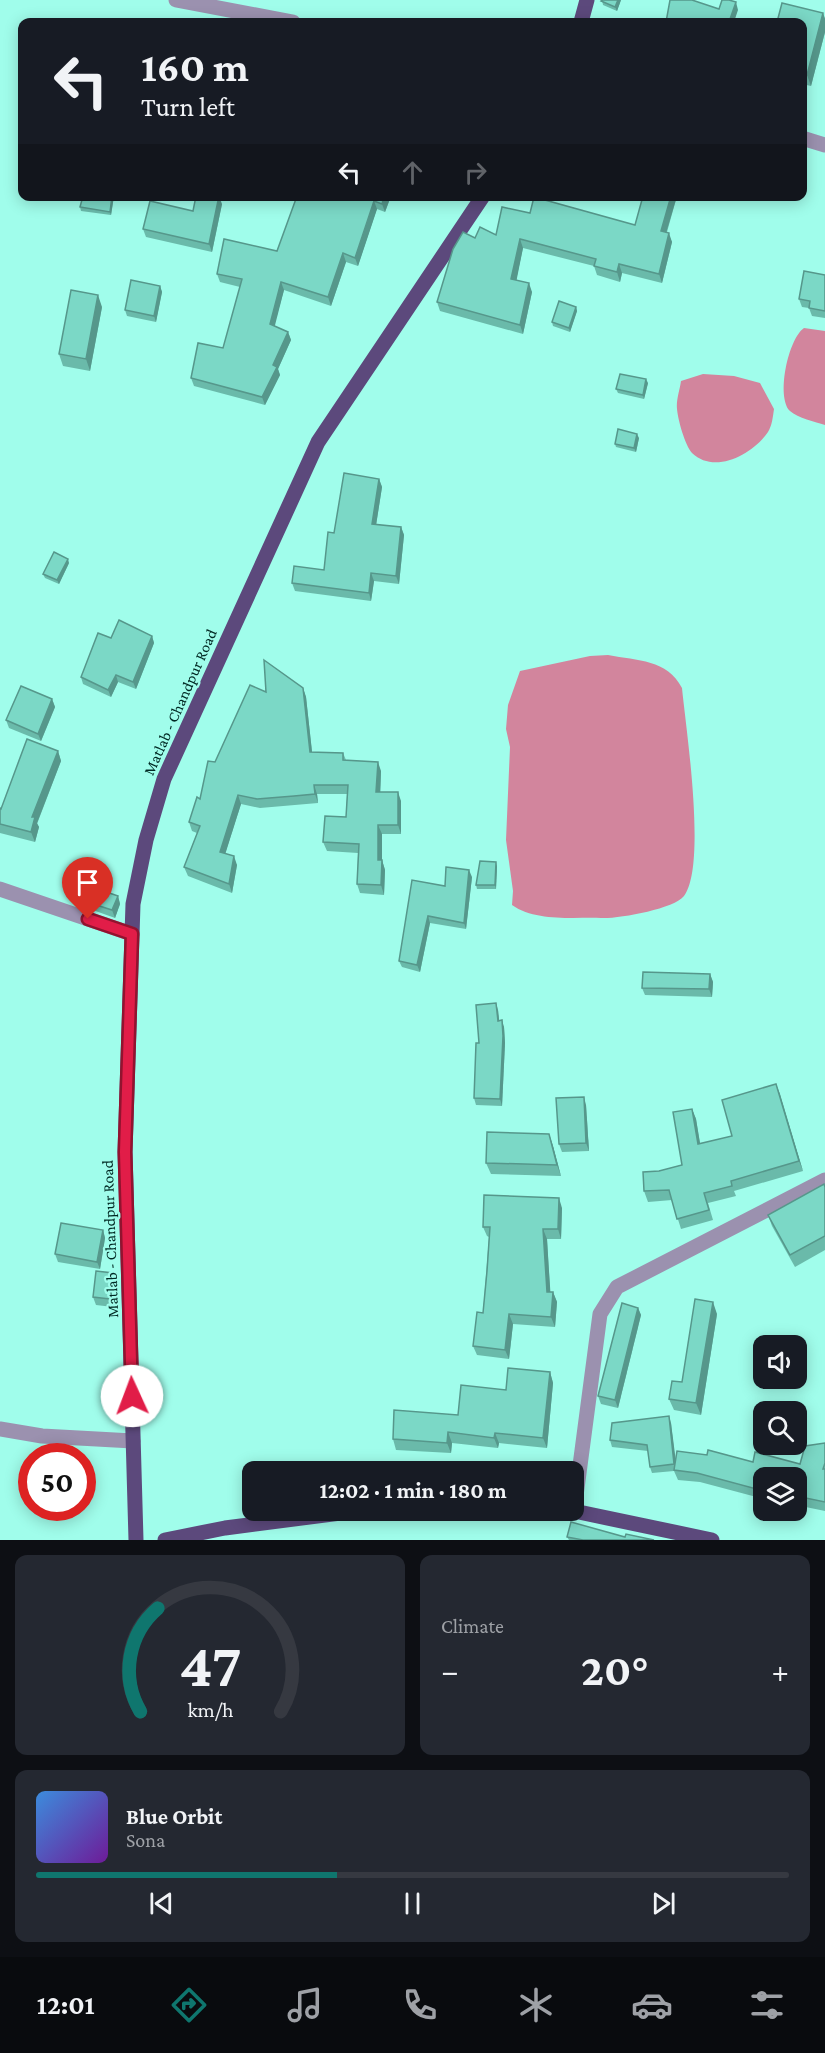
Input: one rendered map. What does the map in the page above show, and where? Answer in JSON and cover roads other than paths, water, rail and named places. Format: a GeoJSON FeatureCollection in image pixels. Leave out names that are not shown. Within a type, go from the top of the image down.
{"type":"FeatureCollection","features":[{"type":"Feature","properties":{"kind":"main road"},"geometry":{"type":"LineString","coordinates":[[582,18],[587,0]]}},
{"type":"Feature","properties":{"kind":"main road","name":"Matlab - Chandpur Road"},"geometry":{"type":"LineString","coordinates":[[136,1540],[125,1152],[133,904],[146,840],[164,779],[318,442],[480,201]]}},
{"type":"Feature","properties":{"kind":"main road"},"geometry":{"type":"LineString","coordinates":[[584,1513],[712,1540]]}},
{"type":"Feature","properties":{"kind":"main road"},"geometry":{"type":"LineString","coordinates":[[165,1540],[225,1528],[279,1521]]}},
{"type":"Feature","properties":{"kind":"street"},"geometry":{"type":"LineString","coordinates":[[176,0],[272,18]]}},
{"type":"Feature","properties":{"kind":"street"},"geometry":{"type":"LineString","coordinates":[[807,140],[825,145]]}},
{"type":"Feature","properties":{"kind":"street"},"geometry":{"type":"LineString","coordinates":[[0,889],[132,934]]}},
{"type":"Feature","properties":{"kind":"street"},"geometry":{"type":"LineString","coordinates":[[581,1461],[600,1314],[617,1287],[825,1180]]}},
{"type":"Feature","properties":{"kind":"street"},"geometry":{"type":"LineString","coordinates":[[0,1429],[42,1436],[133,1440]]}}]}
